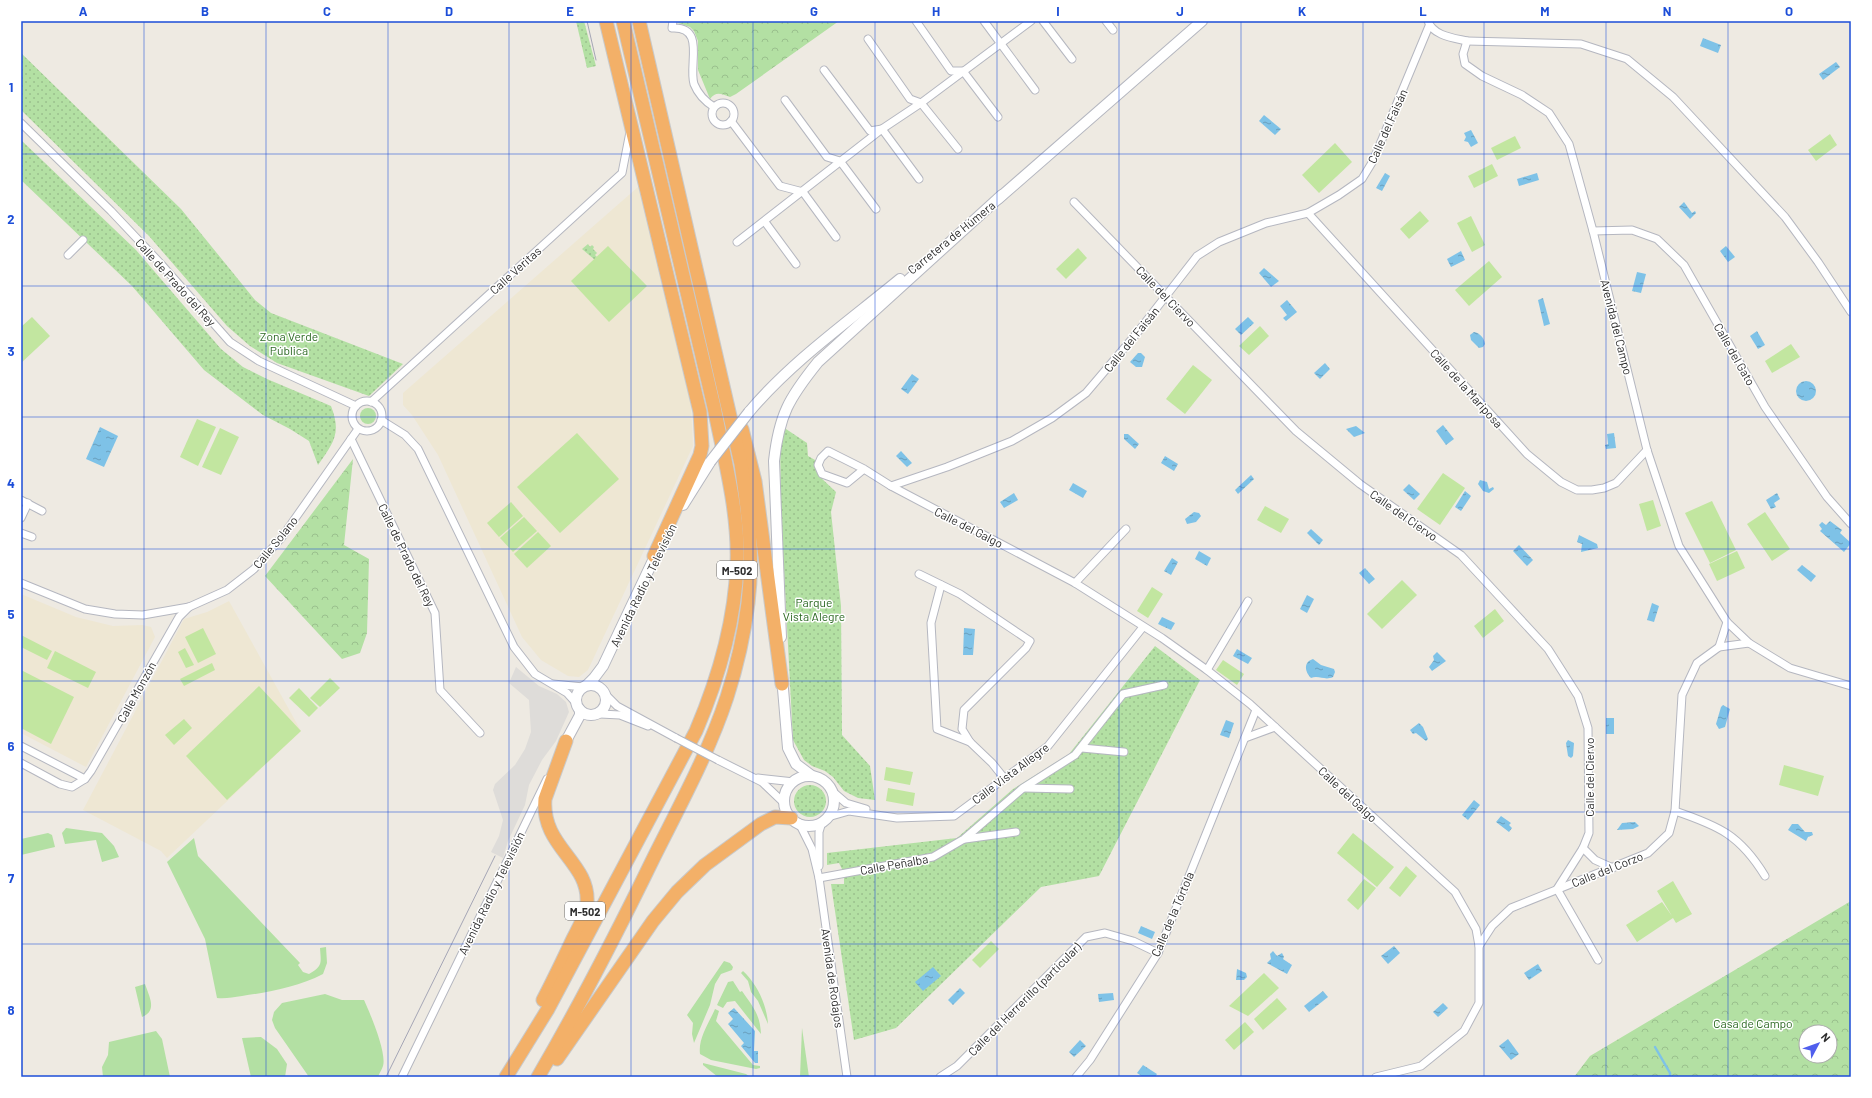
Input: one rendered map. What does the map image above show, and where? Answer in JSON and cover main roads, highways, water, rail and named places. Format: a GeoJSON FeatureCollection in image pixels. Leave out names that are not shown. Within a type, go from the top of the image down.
{"type":"FeatureCollection","features":[{"type":"Feature","properties":{"kind":"highway"},"geometry":{"type":"LineString","coordinates":[[606,21],[700,412],[702,428],[702,446],[697,466],[654,556]]}},
{"type":"Feature","properties":{"kind":"highway","name":"M-502"},"geometry":{"type":"LineString","coordinates":[[505,1077],[552,1002],[696,731],[713,691],[723,657],[735,600],[737,562],[734,515],[726,464],[714,407],[623,21]]}},
{"type":"Feature","properties":{"kind":"highway","name":"M-502"},"geometry":{"type":"LineString","coordinates":[[538,1077],[570,1022],[616,935],[684,798],[727,698],[740,652],[748,602],[751,561],[748,514],[739,456],[639,21]]}},
{"type":"Feature","properties":{"kind":"highway","name":"M-502"},"geometry":{"type":"LineString","coordinates":[[702,297],[730,381],[755,481],[782,684]]}},
{"type":"Feature","properties":{"kind":"highway","name":"M-502"},"geometry":{"type":"LineString","coordinates":[[505,1077],[582,920],[587,903],[581,876],[551,834],[547,825],[544,808],[545,799],[563,753],[566,741]]}},
{"type":"Feature","properties":{"kind":"highway"},"geometry":{"type":"LineString","coordinates":[[544,1077],[653,921],[677,892],[705,865],[761,824],[775,817],[795,821]]}},
{"type":"Feature","properties":{"kind":"main road","name":"Carretera de Húmera"},"geometry":{"type":"LineString","coordinates":[[710,462],[760,399],[808,354],[1002,195],[1202,21]]}},
{"type":"Feature","properties":{"kind":"main road"},"geometry":{"type":"LineString","coordinates":[[812,776],[801,778],[794,782],[786,794],[785,804],[795,821],[809,826],[825,820],[834,806],[832,791],[823,781],[812,776],[796,764],[788,748],[782,684],[774,461],[776,434],[787,407],[800,384],[818,362],[1002,195]]}},
{"type":"Feature","properties":{"kind":"main road","name":"Avenida Radio y Televisión"},"geometry":{"type":"LineString","coordinates":[[585,686],[594,678],[603,666],[654,556],[710,462]]}},
{"type":"Feature","properties":{"kind":"main road"},"geometry":{"type":"LineString","coordinates":[[585,686],[598,686],[606,695],[605,706],[600,714],[589,716],[578,707],[577,694],[585,686]]}},
{"type":"Feature","properties":{"kind":"main road","name":"Avenida Radio y Televisión"},"geometry":{"type":"LineString","coordinates":[[566,741],[580,715],[578,707]]}},
{"type":"Feature","properties":{"kind":"water"},"geometry":{"type":"Polygon","coordinates":[[[1703,38],[1721,45],[1718,53],[1700,46],[1703,38]]]}},
{"type":"Feature","properties":{"kind":"water"},"geometry":{"type":"Polygon","coordinates":[[[1836,62],[1840,67],[1823,80],[1819,74],[1836,62]]]}},
{"type":"Feature","properties":{"kind":"water"},"geometry":{"type":"Polygon","coordinates":[[[1264,115],[1281,129],[1275,135],[1259,121],[1264,115]]]}},
{"type":"Feature","properties":{"kind":"water"},"geometry":{"type":"Polygon","coordinates":[[[1471,130],[1478,143],[1471,147],[1468,142],[1464,141],[1466,137],[1464,133],[1471,130]]]}},
{"type":"Feature","properties":{"kind":"water"},"geometry":{"type":"Polygon","coordinates":[[[1385,173],[1390,176],[1382,191],[1376,188],[1385,173]]]}},
{"type":"Feature","properties":{"kind":"water"},"geometry":{"type":"Polygon","coordinates":[[[1537,173],[1539,180],[1519,186],[1517,179],[1537,173]]]}},
{"type":"Feature","properties":{"kind":"water"},"geometry":{"type":"Polygon","coordinates":[[[1684,202],[1692,213],[1695,211],[1696,213],[1690,219],[1679,207],[1684,202]]]}},
{"type":"Feature","properties":{"kind":"water"},"geometry":{"type":"Polygon","coordinates":[[[1726,246],[1735,257],[1728,262],[1720,251],[1726,246]]]}},
{"type":"Feature","properties":{"kind":"water"},"geometry":{"type":"Polygon","coordinates":[[[1461,251],[1465,260],[1451,267],[1447,259],[1461,251]]]}},
{"type":"Feature","properties":{"kind":"water"},"geometry":{"type":"Polygon","coordinates":[[[1264,268],[1279,281],[1271,287],[1259,273],[1264,268]]]}},
{"type":"Feature","properties":{"kind":"water"},"geometry":{"type":"Polygon","coordinates":[[[1637,272],[1646,274],[1641,293],[1632,291],[1637,272]]]}},
{"type":"Feature","properties":{"kind":"water"},"geometry":{"type":"Polygon","coordinates":[[[1543,298],[1550,324],[1544,326],[1538,300],[1543,298]]]}},
{"type":"Feature","properties":{"kind":"water"},"geometry":{"type":"Polygon","coordinates":[[[1287,300],[1297,312],[1286,321],[1283,318],[1287,315],[1280,306],[1287,300]]]}},
{"type":"Feature","properties":{"kind":"water"},"geometry":{"type":"Polygon","coordinates":[[[1248,317],[1254,323],[1241,335],[1235,329],[1248,317]]]}},
{"type":"Feature","properties":{"kind":"water"},"geometry":{"type":"Polygon","coordinates":[[[1757,331],[1765,345],[1758,349],[1750,336],[1757,331]]]}},
{"type":"Feature","properties":{"kind":"water"},"geometry":{"type":"Polygon","coordinates":[[[1474,332],[1478,333],[1483,338],[1485,344],[1483,347],[1479,348],[1471,340],[1470,335],[1474,332]]]}},
{"type":"Feature","properties":{"kind":"water"},"geometry":{"type":"Polygon","coordinates":[[[1138,353],[1141,353],[1145,357],[1142,367],[1136,367],[1130,362],[1138,353]]]}},
{"type":"Feature","properties":{"kind":"water"},"geometry":{"type":"Polygon","coordinates":[[[1325,363],[1330,369],[1320,379],[1314,373],[1325,363]]]}},
{"type":"Feature","properties":{"kind":"water"},"geometry":{"type":"Polygon","coordinates":[[[912,374],[919,379],[908,394],[901,389],[912,374]]]}},
{"type":"Feature","properties":{"kind":"water"},"geometry":{"type":"Polygon","coordinates":[[[1806,381],[1813,384],[1816,391],[1813,398],[1806,401],[1799,398],[1796,391],[1799,384],[1806,381]]]}},
{"type":"Feature","properties":{"kind":"water"},"geometry":{"type":"Polygon","coordinates":[[[1443,425],[1454,439],[1446,445],[1436,431],[1443,425]]]}},
{"type":"Feature","properties":{"kind":"water"},"geometry":{"type":"Polygon","coordinates":[[[1356,426],[1365,433],[1354,437],[1346,429],[1356,426]]]}},
{"type":"Feature","properties":{"kind":"water"},"geometry":{"type":"Polygon","coordinates":[[[100,427],[118,436],[104,467],[86,459],[100,427]]]}},
{"type":"Feature","properties":{"kind":"water"},"geometry":{"type":"Polygon","coordinates":[[[1614,433],[1616,448],[1606,449],[1605,445],[1608,444],[1607,434],[1614,433]]]}},
{"type":"Feature","properties":{"kind":"water"},"geometry":{"type":"Polygon","coordinates":[[[1124,434],[1128,434],[1139,444],[1135,449],[1124,439],[1124,434]]]}},
{"type":"Feature","properties":{"kind":"water"},"geometry":{"type":"Polygon","coordinates":[[[901,451],[912,463],[907,467],[896,456],[901,451]]]}},
{"type":"Feature","properties":{"kind":"water"},"geometry":{"type":"Polygon","coordinates":[[[1165,456],[1178,464],[1174,471],[1161,463],[1165,456]]]}},
{"type":"Feature","properties":{"kind":"water"},"geometry":{"type":"Polygon","coordinates":[[[1251,475],[1254,479],[1238,494],[1235,490],[1251,475]]]}},
{"type":"Feature","properties":{"kind":"water"},"geometry":{"type":"Polygon","coordinates":[[[1480,480],[1487,482],[1489,489],[1493,487],[1494,489],[1489,493],[1483,491],[1478,484],[1480,480]]]}},
{"type":"Feature","properties":{"kind":"water"},"geometry":{"type":"Polygon","coordinates":[[[1073,483],[1087,491],[1083,498],[1069,490],[1073,483]]]}},
{"type":"Feature","properties":{"kind":"water"},"geometry":{"type":"Polygon","coordinates":[[[1409,484],[1420,494],[1414,500],[1403,490],[1409,484]]]}},
{"type":"Feature","properties":{"kind":"water"},"geometry":{"type":"Polygon","coordinates":[[[1465,491],[1471,496],[1461,511],[1455,507],[1465,491]]]}},
{"type":"Feature","properties":{"kind":"water"},"geometry":{"type":"Polygon","coordinates":[[[1014,493],[1018,500],[1004,508],[1000,502],[1014,493]]]}},
{"type":"Feature","properties":{"kind":"water"},"geometry":{"type":"Polygon","coordinates":[[[1777,493],[1780,499],[1774,503],[1776,507],[1771,509],[1766,500],[1777,493]]]}},
{"type":"Feature","properties":{"kind":"water"},"geometry":{"type":"Polygon","coordinates":[[[1194,512],[1199,513],[1201,516],[1196,522],[1187,524],[1185,519],[1194,512]]]}},
{"type":"Feature","properties":{"kind":"water"},"geometry":{"type":"Polygon","coordinates":[[[1830,521],[1842,530],[1840,533],[1851,543],[1844,552],[1820,531],[1822,529],[1819,525],[1822,522],[1826,525],[1830,521]]]}},
{"type":"Feature","properties":{"kind":"water"},"geometry":{"type":"Polygon","coordinates":[[[1311,529],[1323,540],[1319,545],[1307,533],[1311,529]]]}},
{"type":"Feature","properties":{"kind":"water"},"geometry":{"type":"Polygon","coordinates":[[[1579,535],[1597,544],[1598,548],[1581,552],[1582,544],[1577,542],[1579,535]]]}},
{"type":"Feature","properties":{"kind":"water"},"geometry":{"type":"Polygon","coordinates":[[[1519,545],[1533,560],[1527,566],[1513,551],[1519,545]]]}},
{"type":"Feature","properties":{"kind":"water"},"geometry":{"type":"Polygon","coordinates":[[[1199,551],[1211,558],[1207,566],[1195,559],[1199,551]]]}},
{"type":"Feature","properties":{"kind":"water"},"geometry":{"type":"Polygon","coordinates":[[[1172,558],[1178,562],[1171,575],[1164,571],[1172,558]]]}},
{"type":"Feature","properties":{"kind":"water"},"geometry":{"type":"Polygon","coordinates":[[[1802,565],[1816,576],[1811,582],[1797,570],[1802,565]]]}},
{"type":"Feature","properties":{"kind":"water"},"geometry":{"type":"Polygon","coordinates":[[[1365,568],[1375,579],[1369,584],[1359,573],[1365,568]]]}},
{"type":"Feature","properties":{"kind":"water"},"geometry":{"type":"Polygon","coordinates":[[[1307,595],[1314,599],[1307,613],[1300,609],[1307,595]]]}},
{"type":"Feature","properties":{"kind":"water"},"geometry":{"type":"Polygon","coordinates":[[[1652,603],[1659,606],[1654,622],[1647,620],[1652,603]]]}},
{"type":"Feature","properties":{"kind":"water"},"geometry":{"type":"Polygon","coordinates":[[[1162,617],[1175,623],[1171,630],[1158,624],[1162,617]]]}},
{"type":"Feature","properties":{"kind":"water"},"geometry":{"type":"Polygon","coordinates":[[[964,628],[975,629],[973,655],[963,655],[964,628]]]}},
{"type":"Feature","properties":{"kind":"water"},"geometry":{"type":"Polygon","coordinates":[[[1237,649],[1252,658],[1248,664],[1233,656],[1237,649]]]}},
{"type":"Feature","properties":{"kind":"water"},"geometry":{"type":"Polygon","coordinates":[[[1437,652],[1446,661],[1432,671],[1429,667],[1434,660],[1433,656],[1437,652]]]}},
{"type":"Feature","properties":{"kind":"water"},"geometry":{"type":"Polygon","coordinates":[[[1313,659],[1321,665],[1334,669],[1335,672],[1333,677],[1311,678],[1307,673],[1306,665],[1313,659]]]}},
{"type":"Feature","properties":{"kind":"water"},"geometry":{"type":"Polygon","coordinates":[[[1723,705],[1730,709],[1725,727],[1719,729],[1716,724],[1723,705]]]}},
{"type":"Feature","properties":{"kind":"water"},"geometry":{"type":"Polygon","coordinates":[[[1606,718],[1614,718],[1614,734],[1606,734],[1606,718]]]}},
{"type":"Feature","properties":{"kind":"water"},"geometry":{"type":"Polygon","coordinates":[[[1226,720],[1234,723],[1229,738],[1220,735],[1226,720]]]}},
{"type":"Feature","properties":{"kind":"water"},"geometry":{"type":"Polygon","coordinates":[[[1419,723],[1423,727],[1428,739],[1426,741],[1416,733],[1413,734],[1410,730],[1419,723]]]}},
{"type":"Feature","properties":{"kind":"water"},"geometry":{"type":"Polygon","coordinates":[[[1568,740],[1574,743],[1573,756],[1571,758],[1568,756],[1566,743],[1568,740]]]}},
{"type":"Feature","properties":{"kind":"water"},"geometry":{"type":"Polygon","coordinates":[[[1474,800],[1480,805],[1468,820],[1462,815],[1474,800]]]}},
{"type":"Feature","properties":{"kind":"water"},"geometry":{"type":"Polygon","coordinates":[[[1501,816],[1511,823],[1509,825],[1512,828],[1509,832],[1496,822],[1501,816]]]}},
{"type":"Feature","properties":{"kind":"water"},"geometry":{"type":"Polygon","coordinates":[[[1635,822],[1639,826],[1633,829],[1617,830],[1622,823],[1635,822]]]}},
{"type":"Feature","properties":{"kind":"water"},"geometry":{"type":"Polygon","coordinates":[[[1792,824],[1798,824],[1805,832],[1812,832],[1813,835],[1808,837],[1806,841],[1788,830],[1792,824]]]}},
{"type":"Feature","properties":{"kind":"water"},"geometry":{"type":"Polygon","coordinates":[[[1141,926],[1155,932],[1152,939],[1138,933],[1141,926]]]}},
{"type":"Feature","properties":{"kind":"water"},"geometry":{"type":"Polygon","coordinates":[[[1394,946],[1400,953],[1388,964],[1381,956],[1394,946]]]}},
{"type":"Feature","properties":{"kind":"water"},"geometry":{"type":"Polygon","coordinates":[[[1273,951],[1277,956],[1282,953],[1284,957],[1283,959],[1292,965],[1287,974],[1267,963],[1271,959],[1270,954],[1273,951]]]}},
{"type":"Feature","properties":{"kind":"water"},"geometry":{"type":"Polygon","coordinates":[[[1538,964],[1542,971],[1529,980],[1524,973],[1538,964]]]}},
{"type":"Feature","properties":{"kind":"water"},"geometry":{"type":"Polygon","coordinates":[[[933,967],[941,976],[923,991],[915,982],[933,967]]]}},
{"type":"Feature","properties":{"kind":"water"},"geometry":{"type":"Polygon","coordinates":[[[1237,969],[1246,973],[1247,977],[1244,980],[1236,980],[1237,969]]]}},
{"type":"Feature","properties":{"kind":"water"},"geometry":{"type":"Polygon","coordinates":[[[960,988],[965,993],[953,1005],[948,1000],[960,988]]]}},
{"type":"Feature","properties":{"kind":"water"},"geometry":{"type":"Polygon","coordinates":[[[1323,991],[1328,997],[1309,1012],[1304,1006],[1323,991]]]}},
{"type":"Feature","properties":{"kind":"water"},"geometry":{"type":"Polygon","coordinates":[[[1113,993],[1114,1000],[1099,1002],[1098,994],[1113,993]]]}},
{"type":"Feature","properties":{"kind":"water"},"geometry":{"type":"Polygon","coordinates":[[[1443,1003],[1448,1008],[1438,1017],[1433,1012],[1443,1003]]]}},
{"type":"Feature","properties":{"kind":"water"},"geometry":{"type":"Polygon","coordinates":[[[734,1008],[755,1031],[754,1051],[758,1051],[758,1063],[755,1063],[741,1046],[744,1043],[728,1024],[733,1019],[728,1013],[734,1008]]]}},
{"type":"Feature","properties":{"kind":"water"},"geometry":{"type":"Polygon","coordinates":[[[1508,1039],[1519,1054],[1511,1060],[1499,1046],[1508,1039]]]}},
{"type":"Feature","properties":{"kind":"water"},"geometry":{"type":"Polygon","coordinates":[[[1080,1040],[1086,1046],[1074,1057],[1069,1052],[1080,1040]]]}},
{"type":"Feature","properties":{"kind":"water"},"geometry":{"type":"Polygon","coordinates":[[[1143,1065],[1157,1074],[1155,1077],[1143,1077],[1137,1073],[1143,1065]]]}},
{"type":"Feature","properties":{"kind":"waterway"},"geometry":{"type":"LineString","coordinates":[[1655,1047],[1670,1073],[1670,1077]]}},
{"type":"Feature","properties":{"kind":"tram line"},"geometry":{"type":"LineString","coordinates":[[587,21],[596,60]]}},
{"type":"Feature","properties":{"kind":"tram line"},"geometry":{"type":"LineString","coordinates":[[386,1077],[495,856]]}},
{"type":"Feature","properties":{"kind":"park label","name":"Zona Verde Pública"},"geometry":{"type":"Point","coordinates":[289,343]}},
{"type":"Feature","properties":{"kind":"park label","name":"Parque Vista Alegre"},"geometry":{"type":"Point","coordinates":[814,609]}},
{"type":"Feature","properties":{"kind":"park label","name":"Casa de Campo"},"geometry":{"type":"Point","coordinates":[1753,1023]}}]}
